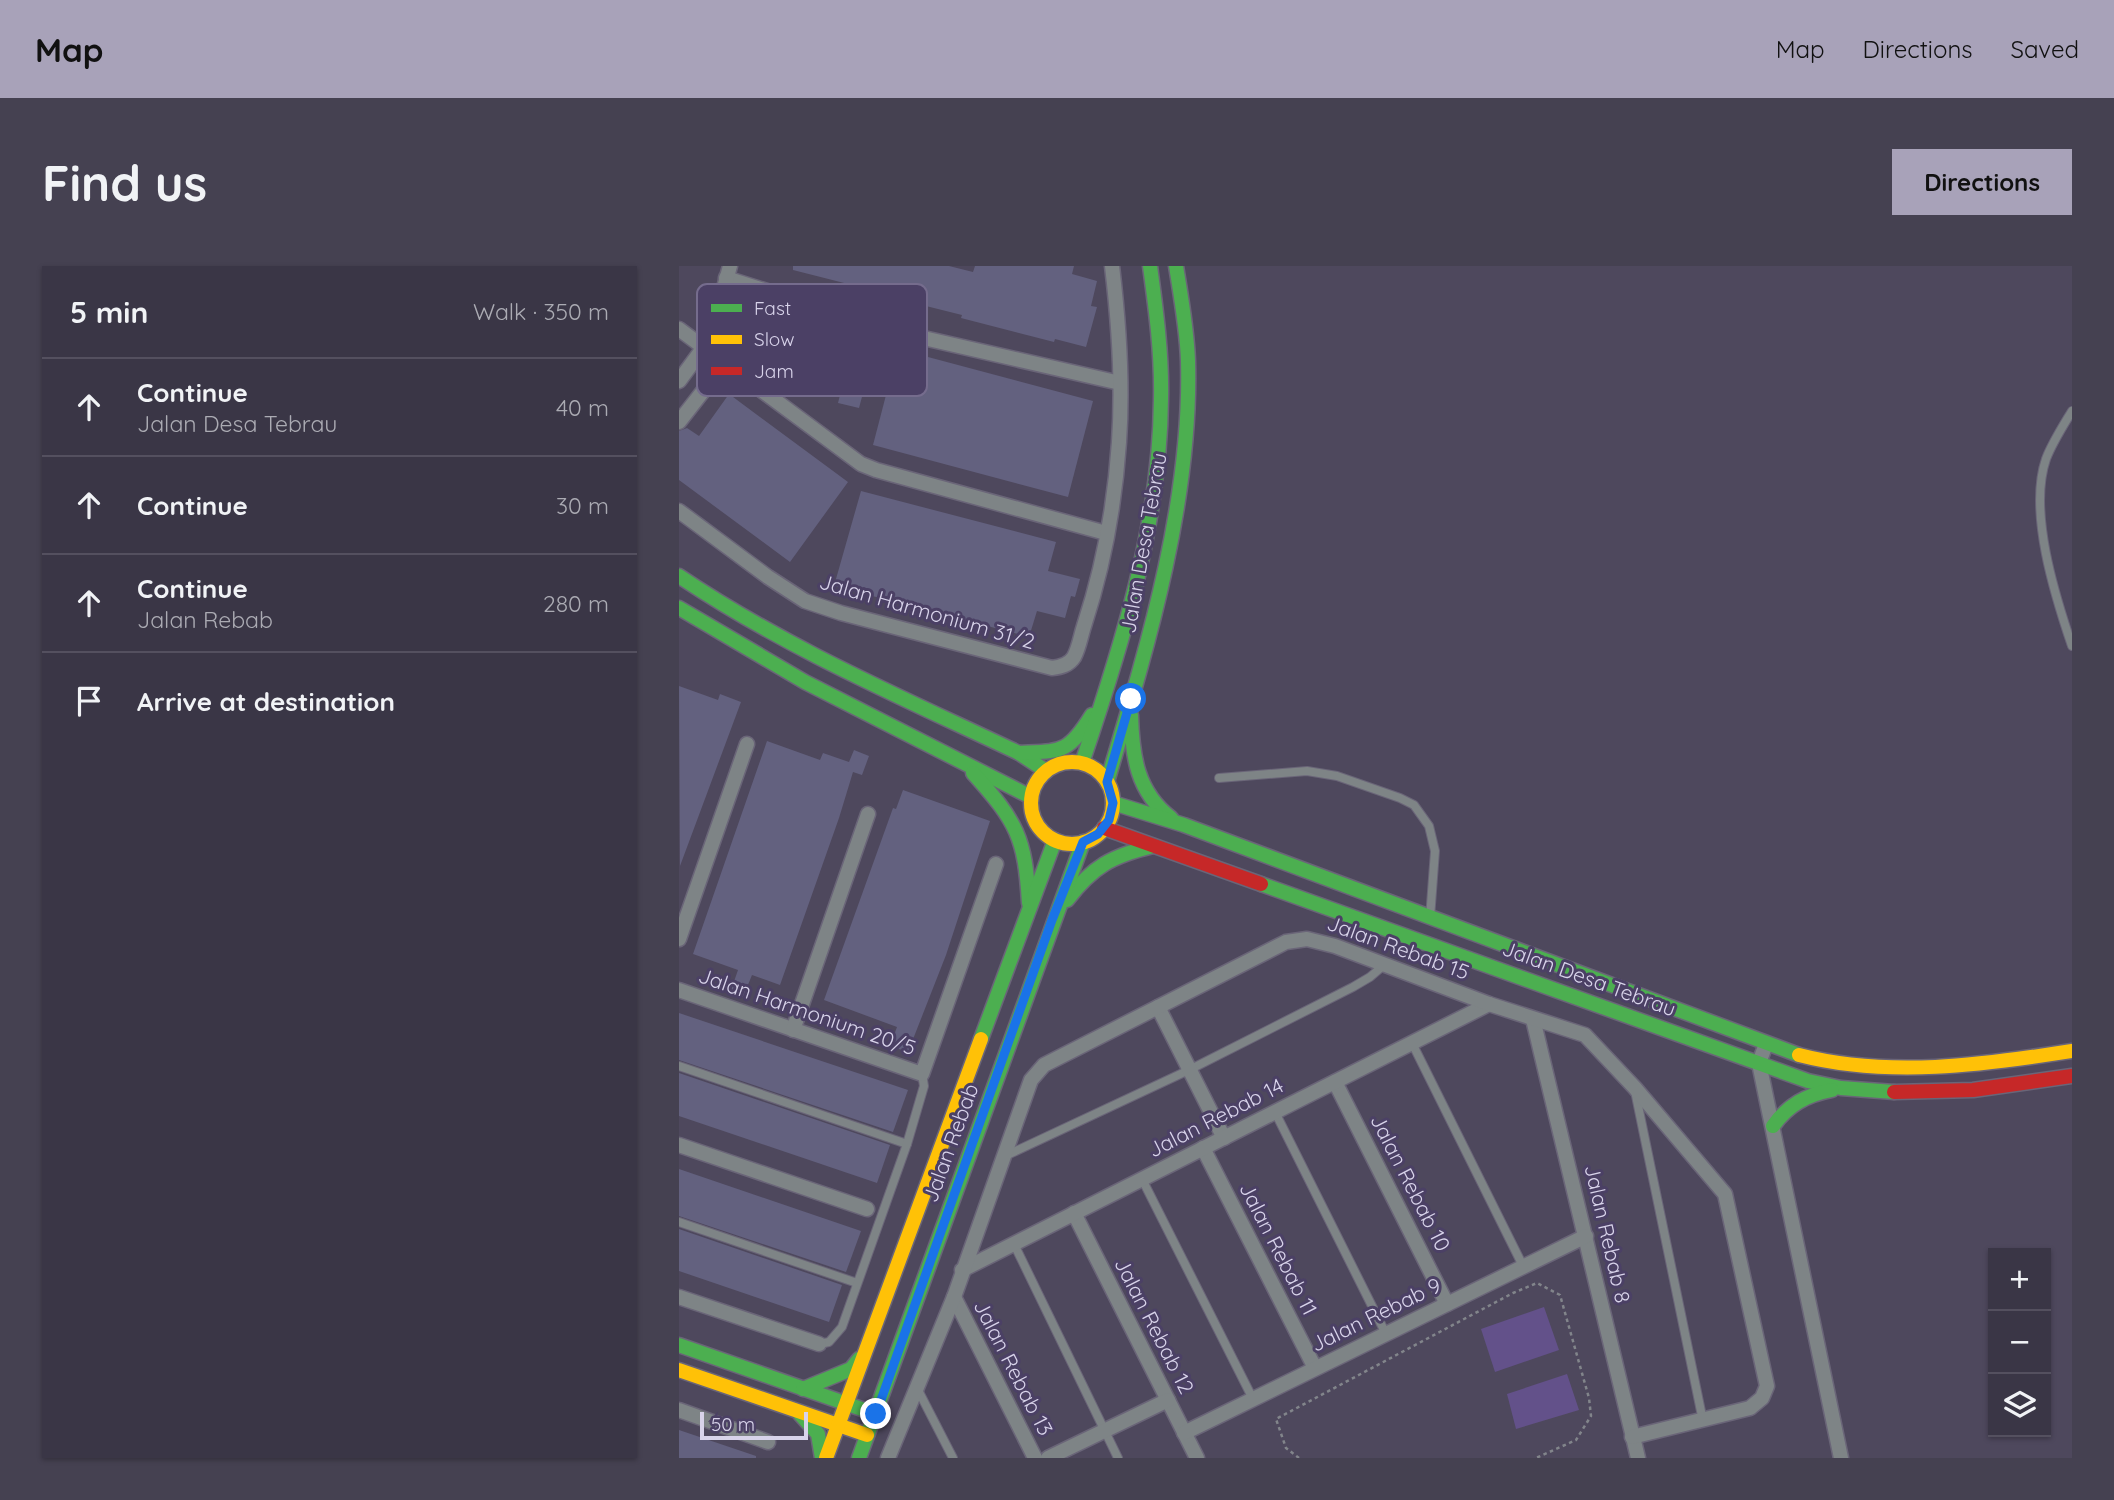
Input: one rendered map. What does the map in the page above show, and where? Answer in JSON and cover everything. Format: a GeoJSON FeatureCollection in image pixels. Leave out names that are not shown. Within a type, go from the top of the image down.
{"type":"FeatureCollection","features":[{"type":"Feature","properties":{"kind":"main road","name":"Jalan Desa Tebrau"},"geometry":{"type":"LineString","coordinates":[[1082,764],[1110,681],[1142,561],[1157,469],[1161,416],[1160,351],[1150,266]]}},
{"type":"Feature","properties":{"kind":"main road","name":"Jalan Desa Tebrau"},"geometry":{"type":"LineString","coordinates":[[1107,782],[1151,633],[1181,483],[1188,375],[1185,323],[1176,266]]}},
{"type":"Feature","properties":{"kind":"main road"},"geometry":{"type":"LineString","coordinates":[[679,576],[762,629],[1019,753],[1046,771]]}},
{"type":"Feature","properties":{"kind":"main road"},"geometry":{"type":"LineString","coordinates":[[679,608],[805,682],[1031,797]]}},
{"type":"Feature","properties":{"kind":"main road"},"geometry":{"type":"LineString","coordinates":[[1019,753],[1049,753],[1073,742],[1092,715],[1110,681]]}},
{"type":"Feature","properties":{"kind":"main road"},"geometry":{"type":"LineString","coordinates":[[1131,699],[1131,742],[1143,789],[1157,808],[1184,825]]}},
{"type":"Feature","properties":{"kind":"main road"},"geometry":{"type":"LineString","coordinates":[[1063,763],[1082,764],[1091,767],[1107,782],[1113,803],[1109,820],[1098,834],[1073,844],[1055,841],[1036,823],[1031,797],[1046,771],[1063,763]]}},
{"type":"Feature","properties":{"kind":"main road"},"geometry":{"type":"LineString","coordinates":[[967,766],[1007,810],[1021,836],[1028,866],[1029,908]]}},
{"type":"Feature","properties":{"kind":"main road","name":"Jalan Desa Tebrau"},"geometry":{"type":"LineString","coordinates":[[1113,803],[1184,825],[1766,1044],[1809,1057],[1839,1063],[1889,1066],[1964,1066],[2072,1051]]}},
{"type":"Feature","properties":{"kind":"main road","name":"Jalan Desa Tebrau"},"geometry":{"type":"LineString","coordinates":[[1104,828],[1808,1082],[1837,1089],[1884,1092],[1969,1091],[2072,1076]]}},
{"type":"Feature","properties":{"kind":"main road"},"geometry":{"type":"LineString","coordinates":[[824,1458],[1055,841]]}},
{"type":"Feature","properties":{"kind":"main road","name":"Jalan Rebab"},"geometry":{"type":"LineString","coordinates":[[859,1458],[1052,920],[1083,842]]}},
{"type":"Feature","properties":{"kind":"main road"},"geometry":{"type":"LineString","coordinates":[[1052,920],[1079,882],[1099,864],[1122,854],[1154,846]]}},
{"type":"Feature","properties":{"kind":"main road"},"geometry":{"type":"LineString","coordinates":[[1773,1126],[1793,1102],[1807,1095],[1837,1089]]}},
{"type":"Feature","properties":{"kind":"main road"},"geometry":{"type":"LineString","coordinates":[[679,1345],[876,1414]]}},
{"type":"Feature","properties":{"kind":"main road"},"geometry":{"type":"LineString","coordinates":[[803,1389],[851,1369],[863,1353]]}},
{"type":"Feature","properties":{"kind":"main road"},"geometry":{"type":"LineString","coordinates":[[679,1370],[867,1435]]}},
{"type":"Feature","properties":{"kind":"main road"},"geometry":{"type":"LineString","coordinates":[[799,1411],[818,1434],[824,1458]]}},
{"type":"Feature","properties":{"kind":"street"},"geometry":{"type":"LineString","coordinates":[[770,396],[861,464],[1106,533],[1119,442],[1118,313],[1112,266]]}},
{"type":"Feature","properties":{"kind":"street"},"geometry":{"type":"LineString","coordinates":[[728,272],[762,284]]}},
{"type":"Feature","properties":{"kind":"street"},"geometry":{"type":"LineString","coordinates":[[679,329],[697,342]]}},
{"type":"Feature","properties":{"kind":"street"},"geometry":{"type":"LineString","coordinates":[[927,339],[1120,383]]}},
{"type":"Feature","properties":{"kind":"street"},"geometry":{"type":"LineString","coordinates":[[679,381],[697,359]]}},
{"type":"Feature","properties":{"kind":"street"},"geometry":{"type":"LineString","coordinates":[[680,422],[700,396]]}},
{"type":"Feature","properties":{"kind":"street","name":"Jalan Harmonium 31/2"},"geometry":{"type":"LineString","coordinates":[[679,511],[805,601],[841,613],[1052,668],[1065,666],[1074,657],[1092,602],[1106,533]]}},
{"type":"Feature","properties":{"kind":"street"},"geometry":{"type":"LineString","coordinates":[[679,939],[747,744]]}},
{"type":"Feature","properties":{"kind":"street"},"geometry":{"type":"LineString","coordinates":[[793,1030],[869,814]]}},
{"type":"Feature","properties":{"kind":"street"},"geometry":{"type":"LineString","coordinates":[[922,1074],[996,864]]}},
{"type":"Feature","properties":{"kind":"street","name":"Jalan Rebab 15"},"geometry":{"type":"LineString","coordinates":[[888,1458],[954,1297],[1031,1080],[1044,1065],[1286,942],[1307,939],[1386,963],[1489,1004],[1585,1035],[1635,1088],[1725,1194],[1764,1373],[1766,1386],[1762,1398],[1750,1408],[1632,1437]]}},
{"type":"Feature","properties":{"kind":"street","name":"Jalan Harmonium 20/5"},"geometry":{"type":"LineString","coordinates":[[679,990],[922,1074]]}},
{"type":"Feature","properties":{"kind":"street","name":"Jalan Rebab 14"},"geometry":{"type":"LineString","coordinates":[[962,1270],[1489,1004]]}},
{"type":"Feature","properties":{"kind":"street"},"geometry":{"type":"LineString","coordinates":[[1158,1007],[1224,1138]]}},
{"type":"Feature","properties":{"kind":"street","name":"Jalan Rebab 8"},"geometry":{"type":"LineString","coordinates":[[1534,1019],[1638,1458]]}},
{"type":"Feature","properties":{"kind":"street"},"geometry":{"type":"LineString","coordinates":[[1766,1044],[1759,1063],[1841,1458]]}},
{"type":"Feature","properties":{"kind":"street","name":"Jalan Rebab 10"},"geometry":{"type":"LineString","coordinates":[[1335,1082],[1447,1304]]}},
{"type":"Feature","properties":{"kind":"street"},"geometry":{"type":"LineString","coordinates":[[679,1144],[867,1209]]}},
{"type":"Feature","properties":{"kind":"street","name":"Jalan Rebab 11"},"geometry":{"type":"LineString","coordinates":[[1203,1148],[1315,1368]]}},
{"type":"Feature","properties":{"kind":"street","name":"Jalan Rebab 12"},"geometry":{"type":"LineString","coordinates":[[1074,1213],[1197,1458]]}},
{"type":"Feature","properties":{"kind":"street","name":"Jalan Rebab 9"},"geometry":{"type":"LineString","coordinates":[[1184,1433],[1586,1236]]}},
{"type":"Feature","properties":{"kind":"street"},"geometry":{"type":"LineString","coordinates":[[679,1297],[819,1344]]}},
{"type":"Feature","properties":{"kind":"street","name":"Jalan Rebab 13"},"geometry":{"type":"LineString","coordinates":[[954,1297],[1035,1458]]}},
{"type":"Feature","properties":{"kind":"street"},"geometry":{"type":"LineString","coordinates":[[1048,1458],[1168,1400]]}},
{"type":"Feature","properties":{"kind":"street"},"geometry":{"type":"LineString","coordinates":[[679,1410],[768,1442]]}},
{"type":"Feature","properties":{"kind":"lane"},"geometry":{"type":"LineString","coordinates":[[2072,411],[2046,460],[2040,499],[2052,581],[2072,646]]}},
{"type":"Feature","properties":{"kind":"lane"},"geometry":{"type":"LineString","coordinates":[[1219,778],[1307,771],[1337,776],[1414,805],[1429,827],[1435,851],[1430,918]]}},
{"type":"Feature","properties":{"kind":"lane"},"geometry":{"type":"LineString","coordinates":[[1003,1157],[1189,1070],[1361,982],[1386,963]]}},
{"type":"Feature","properties":{"kind":"lane"},"geometry":{"type":"LineString","coordinates":[[1412,1043],[1523,1266]]}},
{"type":"Feature","properties":{"kind":"lane"},"geometry":{"type":"LineString","coordinates":[[679,1066],[907,1144]]}},
{"type":"Feature","properties":{"kind":"lane"},"geometry":{"type":"LineString","coordinates":[[819,1344],[829,1342],[842,1327],[907,1144],[924,1086],[922,1074]]}},
{"type":"Feature","properties":{"kind":"lane"},"geometry":{"type":"LineString","coordinates":[[1635,1088],[1703,1421]]}},
{"type":"Feature","properties":{"kind":"lane"},"geometry":{"type":"LineString","coordinates":[[1275,1112],[1386,1334]]}},
{"type":"Feature","properties":{"kind":"lane"},"geometry":{"type":"LineString","coordinates":[[1142,1179],[1253,1399]]}},
{"type":"Feature","properties":{"kind":"lane"},"geometry":{"type":"LineString","coordinates":[[679,1222],[857,1283]]}},
{"type":"Feature","properties":{"kind":"lane"},"geometry":{"type":"LineString","coordinates":[[1014,1244],[1118,1458]]}},
{"type":"Feature","properties":{"kind":"lane"},"geometry":{"type":"LineString","coordinates":[[917,1388],[953,1458]]}},
{"type":"Feature","properties":{"kind":"path"},"geometry":{"type":"LineString","coordinates":[[1299,1458],[1286,1447],[1276,1419],[1513,1293],[1538,1283],[1560,1295],[1589,1398],[1591,1416],[1576,1440],[1536,1458]]}},
{"type":"Feature","properties":{"kind":"shaded area"},"geometry":{"type":"Polygon","coordinates":[[[1544,1307],[1559,1350],[1495,1372],[1481,1329],[1544,1307]]]}},
{"type":"Feature","properties":{"kind":"shaded area"},"geometry":{"type":"Polygon","coordinates":[[[1567,1374],[1579,1410],[1516,1429],[1507,1394],[1567,1374]]]}},
{"type":"Feature","properties":{"kind":"building"},"geometry":{"type":"Polygon","coordinates":[[[793,266],[949,266],[973,272],[975,266],[1074,266],[1072,274],[1097,281],[1091,306],[1097,307],[1086,347],[1055,339],[1054,342],[927,306],[927,284],[848,284],[793,270],[793,266]]]}},
{"type":"Feature","properties":{"kind":"building"},"geometry":{"type":"Polygon","coordinates":[[[927,357],[1093,401],[1068,497],[873,445],[886,396],[927,396],[927,357]]]}},
{"type":"Feature","properties":{"kind":"building"},"geometry":{"type":"Polygon","coordinates":[[[728,396],[732,396],[848,482],[790,562],[679,480],[679,431],[687,428],[699,436],[728,396]]]}},
{"type":"Feature","properties":{"kind":"building"},"geometry":{"type":"Polygon","coordinates":[[[840,396],[862,396],[859,408],[838,403],[840,396]]]}},
{"type":"Feature","properties":{"kind":"building"},"geometry":{"type":"Polygon","coordinates":[[[861,491],[1056,542],[1048,571],[1080,579],[1075,597],[1071,596],[1065,618],[1037,611],[1029,637],[834,586],[861,491]]]}},
{"type":"Feature","properties":{"kind":"building"},"geometry":{"type":"Polygon","coordinates":[[[679,686],[718,700],[720,694],[741,702],[680,866],[679,686]]]}},
{"type":"Feature","properties":{"kind":"building"},"geometry":{"type":"Polygon","coordinates":[[[767,741],[820,760],[823,753],[849,762],[854,750],[869,756],[862,775],[853,772],[780,985],[752,975],[743,997],[730,993],[738,970],[693,954],[767,741]]]}},
{"type":"Feature","properties":{"kind":"building"},"geometry":{"type":"Polygon","coordinates":[[[903,790],[990,821],[946,955],[908,1052],[890,1046],[897,1027],[824,1000],[893,808],[896,809],[903,790]]]}},
{"type":"Feature","properties":{"kind":"building"},"geometry":{"type":"Polygon","coordinates":[[[679,1013],[908,1090],[893,1132],[679,1060],[679,1013]]]}},
{"type":"Feature","properties":{"kind":"building"},"geometry":{"type":"Polygon","coordinates":[[[679,1073],[890,1145],[877,1183],[679,1116],[679,1073]]]}},
{"type":"Feature","properties":{"kind":"building"},"geometry":{"type":"Polygon","coordinates":[[[679,1169],[861,1231],[846,1272],[679,1216],[679,1169]]]}},
{"type":"Feature","properties":{"kind":"building"},"geometry":{"type":"Polygon","coordinates":[[[679,1229],[842,1285],[829,1322],[679,1271],[679,1229]]]}},
{"type":"Feature","properties":{"kind":"building"},"geometry":{"type":"Polygon","coordinates":[[[679,1430],[756,1456],[756,1458],[679,1458],[679,1430]]]}},
{"type":"Feature","properties":{"kind":"traffic: fast"},"geometry":{"type":"LineString","coordinates":[[1082,763],[1136,584],[1154,492],[1161,382],[1150,266]]}},
{"type":"Feature","properties":{"kind":"traffic: fast"},"geometry":{"type":"LineString","coordinates":[[1107,782],[1164,574],[1183,467],[1188,361],[1176,266]]}},
{"type":"Feature","properties":{"kind":"traffic: fast"},"geometry":{"type":"LineString","coordinates":[[679,576],[803,649],[1019,753],[1046,771]]}},
{"type":"Feature","properties":{"kind":"traffic: fast"},"geometry":{"type":"LineString","coordinates":[[679,608],[805,682],[1031,797]]}},
{"type":"Feature","properties":{"kind":"traffic: fast"},"geometry":{"type":"LineString","coordinates":[[1019,753],[1062,748],[1076,737],[1092,715]]}},
{"type":"Feature","properties":{"kind":"traffic: fast"},"geometry":{"type":"LineString","coordinates":[[1131,715],[1135,759],[1144,785],[1151,797],[1171,818]]}},
{"type":"Feature","properties":{"kind":"traffic: fast"},"geometry":{"type":"LineString","coordinates":[[973,773],[1000,805],[1016,832],[1025,862],[1029,903]]}},
{"type":"Feature","properties":{"kind":"traffic: fast"},"geometry":{"type":"LineString","coordinates":[[1113,803],[1184,825],[1799,1055]]}},
{"type":"Feature","properties":{"kind":"traffic: fast"},"geometry":{"type":"LineString","coordinates":[[981,1039],[1055,840]]}},
{"type":"Feature","properties":{"kind":"traffic: fast"},"geometry":{"type":"LineString","coordinates":[[859,1458],[1083,842]]}},
{"type":"Feature","properties":{"kind":"traffic: fast"},"geometry":{"type":"LineString","coordinates":[[1067,900],[1076,888],[1104,864],[1153,846]]}},
{"type":"Feature","properties":{"kind":"traffic: fast"},"geometry":{"type":"LineString","coordinates":[[1261,884],[1808,1081],[1841,1088],[1894,1092]]}},
{"type":"Feature","properties":{"kind":"traffic: fast"},"geometry":{"type":"LineString","coordinates":[[1773,1126],[1798,1102],[1832,1090]]}},
{"type":"Feature","properties":{"kind":"traffic: fast"},"geometry":{"type":"LineString","coordinates":[[679,1345],[876,1414]]}},
{"type":"Feature","properties":{"kind":"traffic: fast"},"geometry":{"type":"LineString","coordinates":[[803,1389],[851,1369],[859,1359]]}},
{"type":"Feature","properties":{"kind":"traffic: fast"},"geometry":{"type":"LineString","coordinates":[[800,1414],[818,1434],[822,1458]]}},
{"type":"Feature","properties":{"kind":"traffic: slow"},"geometry":{"type":"LineString","coordinates":[[1072,762],[1088,765],[1101,774],[1110,787],[1113,803],[1110,819],[1101,832],[1088,841],[1072,844],[1056,841],[1043,832],[1034,819],[1031,803],[1034,787],[1043,774],[1056,765],[1072,762]]}},
{"type":"Feature","properties":{"kind":"traffic: slow"},"geometry":{"type":"LineString","coordinates":[[826,1458],[981,1039]]}},
{"type":"Feature","properties":{"kind":"traffic: slow"},"geometry":{"type":"LineString","coordinates":[[1799,1055],[1833,1062],[1901,1068],[2004,1061],[2072,1051]]}},
{"type":"Feature","properties":{"kind":"traffic: slow"},"geometry":{"type":"LineString","coordinates":[[679,1370],[867,1435]]}},
{"type":"Feature","properties":{"kind":"traffic: jam"},"geometry":{"type":"LineString","coordinates":[[1104,828],[1261,884]]}},
{"type":"Feature","properties":{"kind":"traffic: jam"},"geometry":{"type":"LineString","coordinates":[[1894,1092],[1973,1090],[2072,1076]]}},
{"type":"Feature","properties":{"kind":"route"},"geometry":{"type":"LineString","coordinates":[[876,1414],[1052,920],[1083,842],[1098,834],[1109,820],[1113,803],[1107,782],[1131,699]]}}]}
